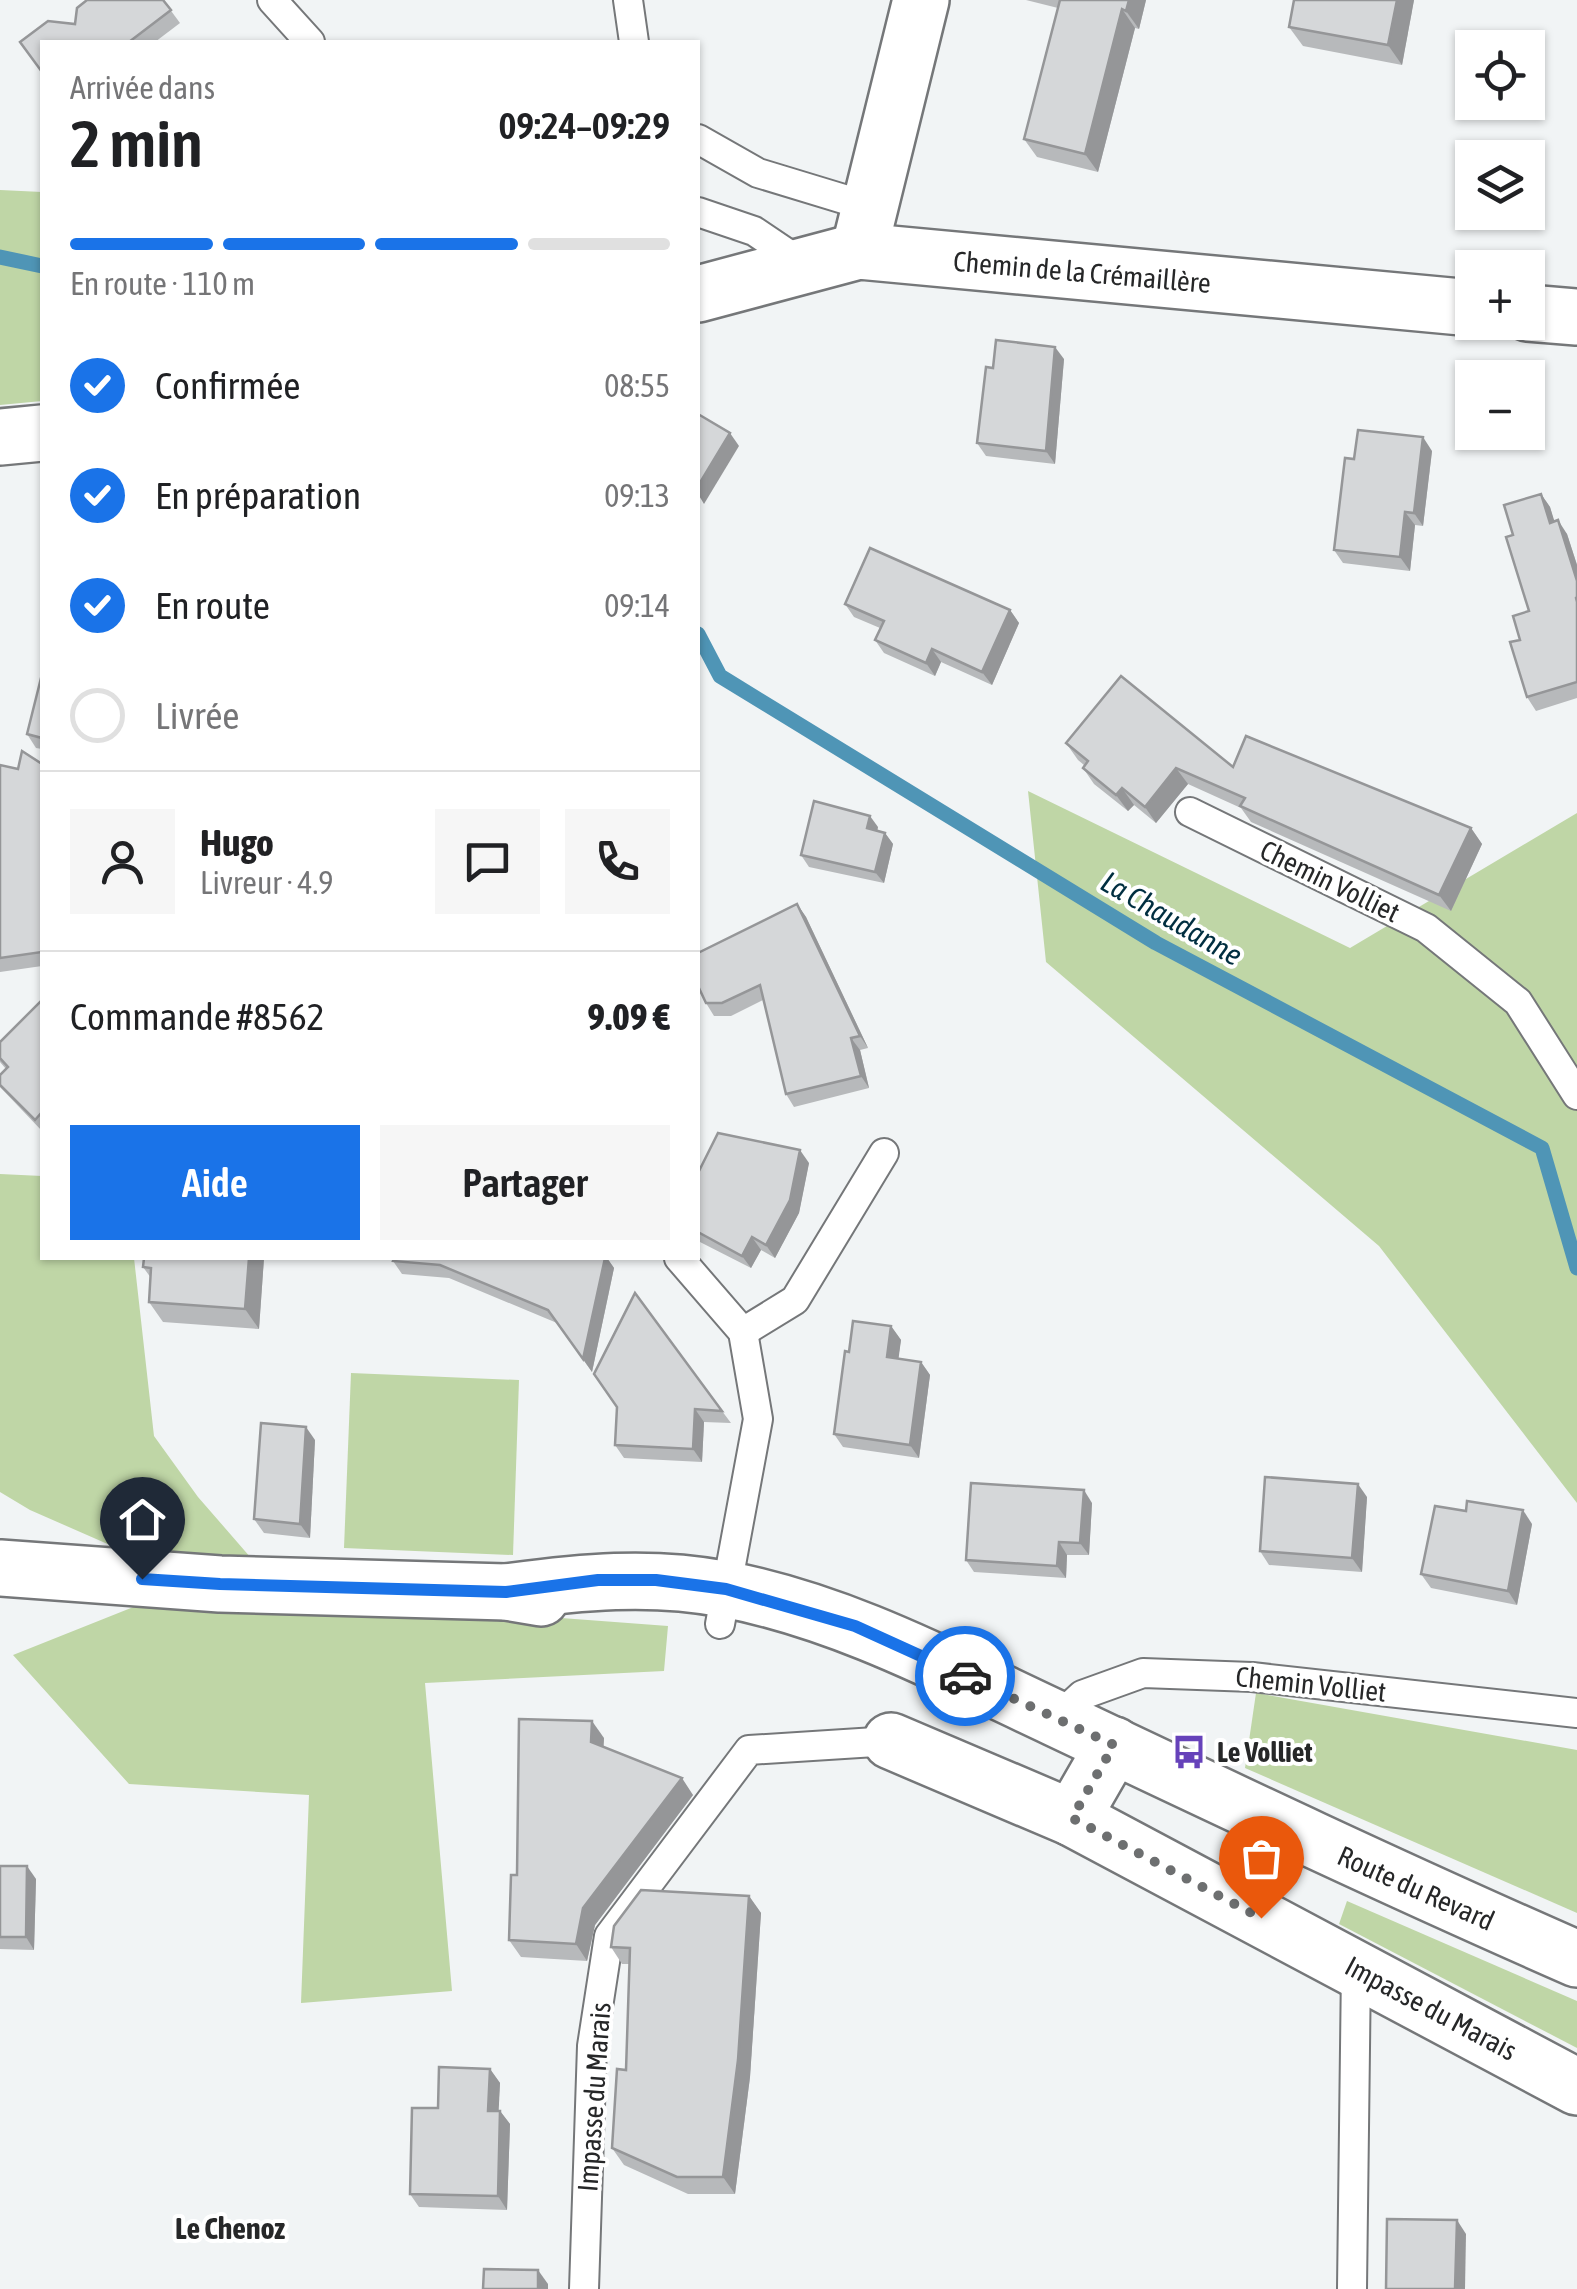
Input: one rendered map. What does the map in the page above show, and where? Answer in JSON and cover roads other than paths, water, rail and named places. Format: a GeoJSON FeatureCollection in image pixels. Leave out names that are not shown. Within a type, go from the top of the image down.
{"type":"FeatureCollection","features":[{"type":"Feature","properties":{"kind":"street"},"geometry":{"type":"LineString","coordinates":[[864,229],[922,0]]}},
{"type":"Feature","properties":{"kind":"street","name":"Chemin de la Crémaillère"},"geometry":{"type":"LineString","coordinates":[[700,293],[807,266],[864,229],[1455,306]]}},
{"type":"Feature","properties":{"kind":"street"},"geometry":{"type":"LineString","coordinates":[[1545,314],[1577,317]]}},
{"type":"Feature","properties":{"kind":"street"},"geometry":{"type":"LineString","coordinates":[[0,436],[40,433]]}},
{"type":"Feature","properties":{"kind":"street","name":"Route du Revard"},"geometry":{"type":"LineString","coordinates":[[0,1568],[220,1584],[506,1592],[598,1580],[656,1580],[723,1607],[855,1626],[1372,1870],[1577,1959]]}},
{"type":"Feature","properties":{"kind":"street","name":"Impasse du Marais"},"geometry":{"type":"LineString","coordinates":[[891,1741],[1072,1818],[1577,2087]]}},
{"type":"Feature","properties":{"kind":"street"},"geometry":{"type":"LineString","coordinates":[[1072,1818],[1114,1745]]}},
{"type":"Feature","properties":{"kind":"lane"},"geometry":{"type":"LineString","coordinates":[[272,0],[308,40]]}},
{"type":"Feature","properties":{"kind":"lane"},"geometry":{"type":"LineString","coordinates":[[628,0],[634,40]]}},
{"type":"Feature","properties":{"kind":"lane"},"geometry":{"type":"LineString","coordinates":[[700,140],[864,229]]}},
{"type":"Feature","properties":{"kind":"lane"},"geometry":{"type":"LineString","coordinates":[[700,213],[754,230],[807,266]]}},
{"type":"Feature","properties":{"kind":"lane","name":"Chemin Volliet"},"geometry":{"type":"LineString","coordinates":[[1190,812],[1426,928],[1518,1002],[1577,1095]]}},
{"type":"Feature","properties":{"kind":"lane"},"geometry":{"type":"LineString","coordinates":[[743,1332],[794,1300],[884,1152]]}},
{"type":"Feature","properties":{"kind":"lane"},"geometry":{"type":"LineString","coordinates":[[681,1260],[743,1332],[758,1419],[723,1607]]}},
{"type":"Feature","properties":{"kind":"lane","name":"Chemin Volliet"},"geometry":{"type":"LineString","coordinates":[[1056,1719],[1082,1695],[1144,1673],[1252,1676],[1577,1713]]}},
{"type":"Feature","properties":{"kind":"lane","name":"Impasse du Marais"},"geometry":{"type":"LineString","coordinates":[[584,2289],[592,2046],[610,1936],[749,1750],[891,1741]]}},
{"type":"Feature","properties":{"kind":"lane"},"geometry":{"type":"LineString","coordinates":[[1352,2289],[1356,1968]]}},
{"type":"Feature","properties":{"kind":"waterway","name":"La Chaudanne"},"geometry":{"type":"LineString","coordinates":[[0,257],[40,266]]}},
{"type":"Feature","properties":{"kind":"waterway","name":"La Chaudanne"},"geometry":{"type":"LineString","coordinates":[[700,638],[720,676],[1156,943],[1542,1148],[1577,1268]]}},
{"type":"Feature","properties":{"kind":"place","name":"Le Volliet"},"geometry":{"type":"Point","coordinates":[1189,1752]}},
{"type":"Feature","properties":{"kind":"district","name":"Le Chenoz"},"geometry":{"type":"Point","coordinates":[230,2228]}}]}
